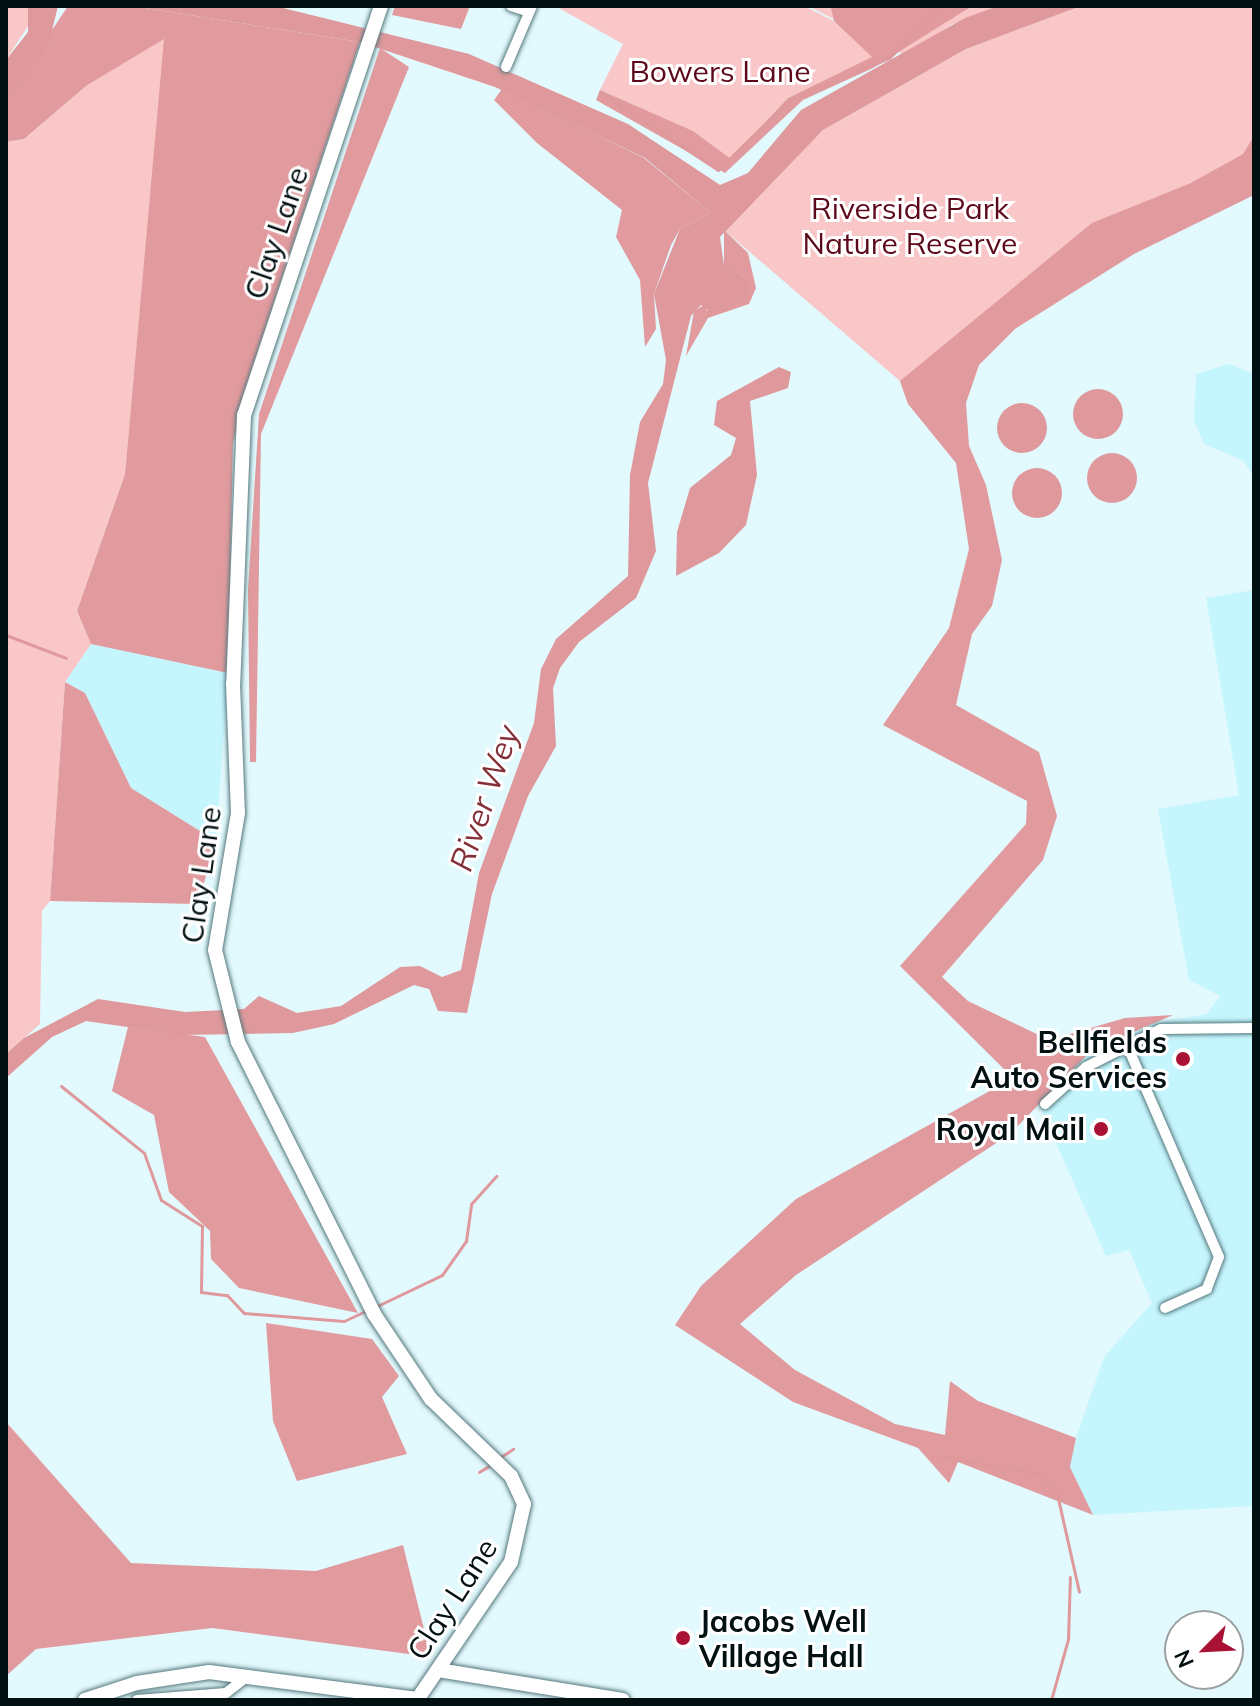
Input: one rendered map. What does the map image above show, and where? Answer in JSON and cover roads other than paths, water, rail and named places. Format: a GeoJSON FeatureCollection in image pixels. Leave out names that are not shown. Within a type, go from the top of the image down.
{"type":"FeatureCollection","features":[{"type":"Feature","properties":{"kind":"street","name":"Clay Lane"},"geometry":{"type":"LineString","coordinates":[[381,6],[240,436],[238,813],[215,934],[225,1004],[235,1032],[371,1308],[431,1399],[511,1476],[524,1504],[511,1562],[417,1700]]}},
{"type":"Feature","properties":{"kind":"street"},"geometry":{"type":"LineString","coordinates":[[506,67],[530,9],[511,6]]}},
{"type":"Feature","properties":{"kind":"street"},"geometry":{"type":"LineString","coordinates":[[1045,1104],[1126,1043],[1199,1024],[1254,1028]]}},
{"type":"Feature","properties":{"kind":"street"},"geometry":{"type":"LineString","coordinates":[[1126,1043],[1219,1257],[1207,1289],[1165,1308]]}},
{"type":"Feature","properties":{"kind":"street"},"geometry":{"type":"LineString","coordinates":[[438,1670],[623,1700]]}},
{"type":"Feature","properties":{"kind":"street"},"geometry":{"type":"LineString","coordinates":[[85,1700],[137,1683],[249,1675],[417,1700]]}},
{"type":"Feature","properties":{"kind":"street"},"geometry":{"type":"LineString","coordinates":[[137,1700],[226,1693],[249,1675]]}},
{"type":"Feature","properties":{"kind":"waterway"},"geometry":{"type":"LineString","coordinates":[[600,92],[718,170],[788,101],[889,58],[943,6]]}},
{"type":"Feature","properties":{"kind":"waterway"},"geometry":{"type":"LineString","coordinates":[[6,635],[66,658]]}},
{"type":"Feature","properties":{"kind":"waterway"},"geometry":{"type":"LineString","coordinates":[[61,1086],[144,1153],[161,1200],[202,1226],[201,1292],[227,1295],[244,1313],[344,1321],[368,1310]]}},
{"type":"Feature","properties":{"kind":"waterway"},"geometry":{"type":"LineString","coordinates":[[375,1307],[442,1275],[466,1241],[471,1204],[496,1176]]}},
{"type":"Feature","properties":{"kind":"waterway"},"geometry":{"type":"LineString","coordinates":[[499,1458],[513,1449]]}},
{"type":"Feature","properties":{"kind":"waterway"},"geometry":{"type":"LineString","coordinates":[[938,1456],[1037,1473],[1057,1494],[1079,1592]]}},
{"type":"Feature","properties":{"kind":"waterway"},"geometry":{"type":"LineString","coordinates":[[479,1472],[490,1465]]}},
{"type":"Feature","properties":{"kind":"waterway"},"geometry":{"type":"LineString","coordinates":[[1051,1700],[1068,1639],[1070,1577]]}},
{"type":"Feature","properties":{"kind":"place","name":"Bellfields Auto Services"},"geometry":{"type":"Point","coordinates":[1183,1059]}},
{"type":"Feature","properties":{"kind":"place","name":"Royal Mail"},"geometry":{"type":"Point","coordinates":[1101,1129]}},
{"type":"Feature","properties":{"kind":"place","name":"Jacobs Well Village Hall"},"geometry":{"type":"Point","coordinates":[683,1638]}},
{"type":"Feature","properties":{"kind":"park label","name":"Bowers Lane"},"geometry":{"type":"Point","coordinates":[720,71]}},
{"type":"Feature","properties":{"kind":"park label","name":"Riverside Park Nature Reserve"},"geometry":{"type":"Point","coordinates":[910,225]}},
{"type":"Feature","properties":{"kind":"water label","name":"River Wey"},"geometry":{"type":"Point","coordinates":[484,798]}}]}
